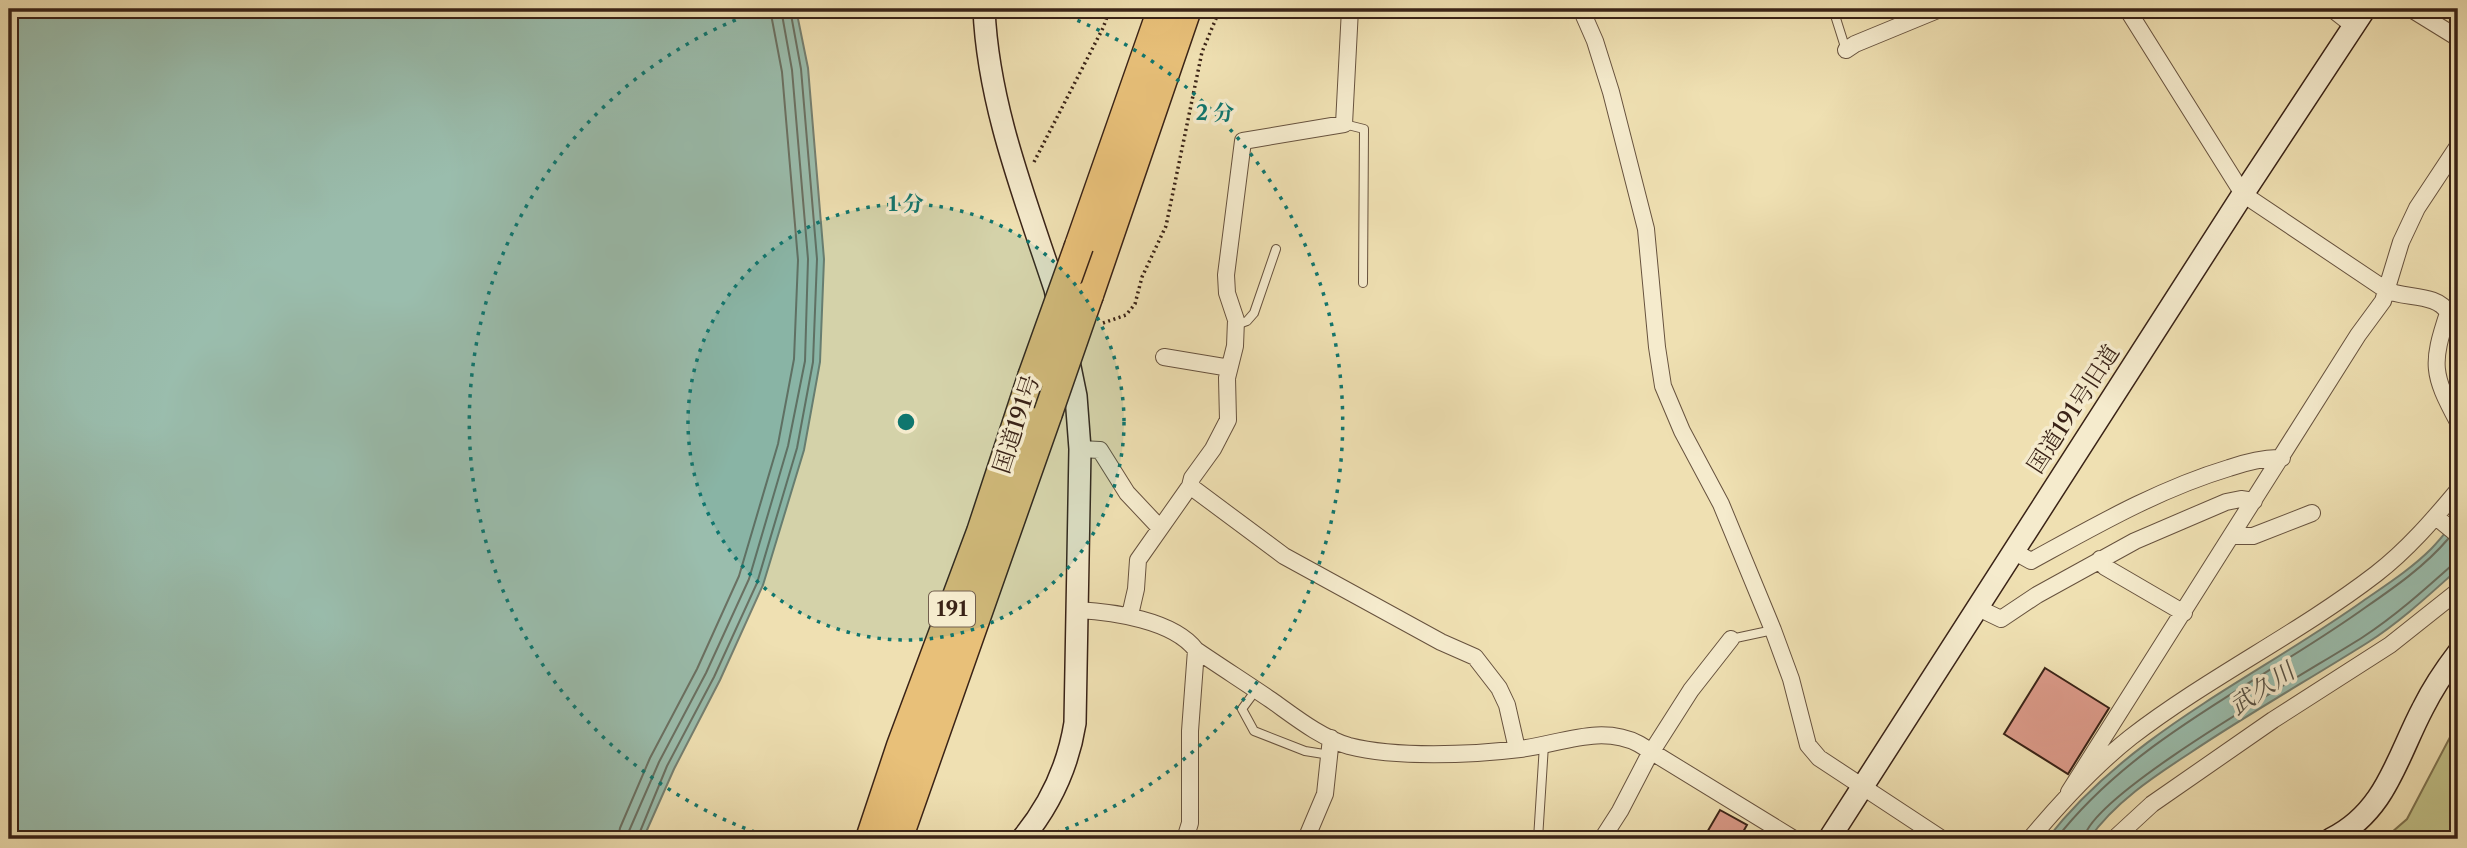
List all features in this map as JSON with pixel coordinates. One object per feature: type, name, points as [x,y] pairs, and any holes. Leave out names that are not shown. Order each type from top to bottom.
[{"type":"highway","name":"国道191号","points":[[870,839],[901,746],[981,532],[1032,377],[1162,9]]},
{"type":"highway","name":"国道191号","points":[[898,839],[1187,9]]},
{"type":"street","points":[[984,9],[985,41],[995,92],[1012,157],[1055,289],[1076,396],[1080,449],[1076,708],[1072,742],[1058,782],[1034,824],[1021,839]]},
{"type":"street","points":[[1130,615],[1136,589],[1138,560],[1190,486],[1195,473],[1225,428],[1229,411],[1229,369],[1235,346],[1236,325],[1227,293],[1226,275],[1243,141],[1344,124],[1350,9]]},
{"type":"street","points":[[1581,9],[1595,41],[1611,92],[1646,229],[1663,386],[1682,431],[1721,504],[1773,629],[1791,679],[1808,745],[1819,758],[1942,839]]},
{"type":"street","points":[[1846,50],[1940,9]]},
{"type":"street","points":[[2127,9],[2243,194],[2393,294],[2431,300],[2445,307],[2448,313],[2437,345],[2435,368],[2458,422]]},
{"type":"street","points":[[2332,9],[2360,18]]},
{"type":"street","points":[[2411,9],[2458,38]]},
{"type":"street","name":"国道191号旧道","points":[[1829,839],[1861,785],[2243,194],[2360,18]]},
{"type":"street","points":[[2030,839],[2070,792],[2358,335],[2383,301],[2407,227],[2458,146]]},
{"type":"street","points":[[1164,357],[1229,369]]},
{"type":"street","points":[[1080,449],[1100,450],[1127,493],[1159,527]]},
{"type":"street","points":[[2013,551],[2031,561],[2127,510],[2189,482],[2246,462],[2269,457],[2282,458]]},
{"type":"street","points":[[1190,486],[1284,556],[1441,642],[1475,657],[1499,688],[1507,705],[1517,749]]},
{"type":"street","points":[[2070,792],[2132,737],[2231,670],[2304,625],[2376,574],[2436,517],[2458,490]]},
{"type":"street","points":[[1976,607],[2001,619],[2026,601],[2099,559],[2186,517],[2226,502],[2241,499],[2254,501]]},
{"type":"street","points":[[2232,536],[2253,536],[2312,513]]},
{"type":"street","points":[[2436,517],[2458,535]]},
{"type":"street","points":[[2099,559],[2105,567],[2184,613]]},
{"type":"street","points":[[2114,839],[2152,804],[2390,645],[2458,591]]},
{"type":"street","points":[[1078,610],[1130,615],[1168,631],[1331,738],[1349,746],[1406,753],[1517,749],[1598,734],[1631,740],[1794,839]]},
{"type":"street","points":[[1602,839],[1691,690],[1731,639]]},
{"type":"street","points":[[1185,839],[1190,823],[1189,731],[1196,650]]},
{"type":"street","points":[[2331,839],[2343,834],[2366,813],[2382,793],[2398,766],[2422,709],[2458,653]]},
{"type":"street","points":[[1306,839],[1325,794],[1331,738]]},
{"type":"lane","points":[[1832,9],[1846,50]]},
{"type":"lane","points":[[1344,124],[1364,130],[1363,283]]},
{"type":"lane","points":[[1236,325],[1247,321],[1254,313],[1276,249]]},
{"type":"lane","points":[[1731,639],[1773,629]]},
{"type":"lane","points":[[1256,690],[1242,709],[1254,731],[1305,751],[1330,755]]},
{"type":"lane","points":[[1538,839],[1544,745]]},
{"type":"path","points":[[1032,163],[1103,28],[1110,9]]},
{"type":"path","points":[[1097,324],[1126,315],[1135,304],[1142,277],[1166,226],[1202,52],[1220,9]]},
{"type":"green space","points":[[2458,722],[2458,839],[2384,839],[2407,819]]},
{"type":"water","points":[[9,9],[796,9],[808,68],[824,259],[820,362],[804,450],[763,585],[643,839],[9,839]]},
{"type":"water","name":"武久川","points":[[2458,517],[2458,569],[2403,617],[2367,643],[2162,772],[2122,802],[2089,839],[2047,839],[2080,801],[2155,737],[2322,629],[2398,576],[2431,549]]},
{"type":"building","points":[[2045,668],[2109,708],[2068,774],[2004,734]]},
{"type":"building","points":[[1720,810],[1747,825],[1739,839],[1717,839],[1706,834]]}]
